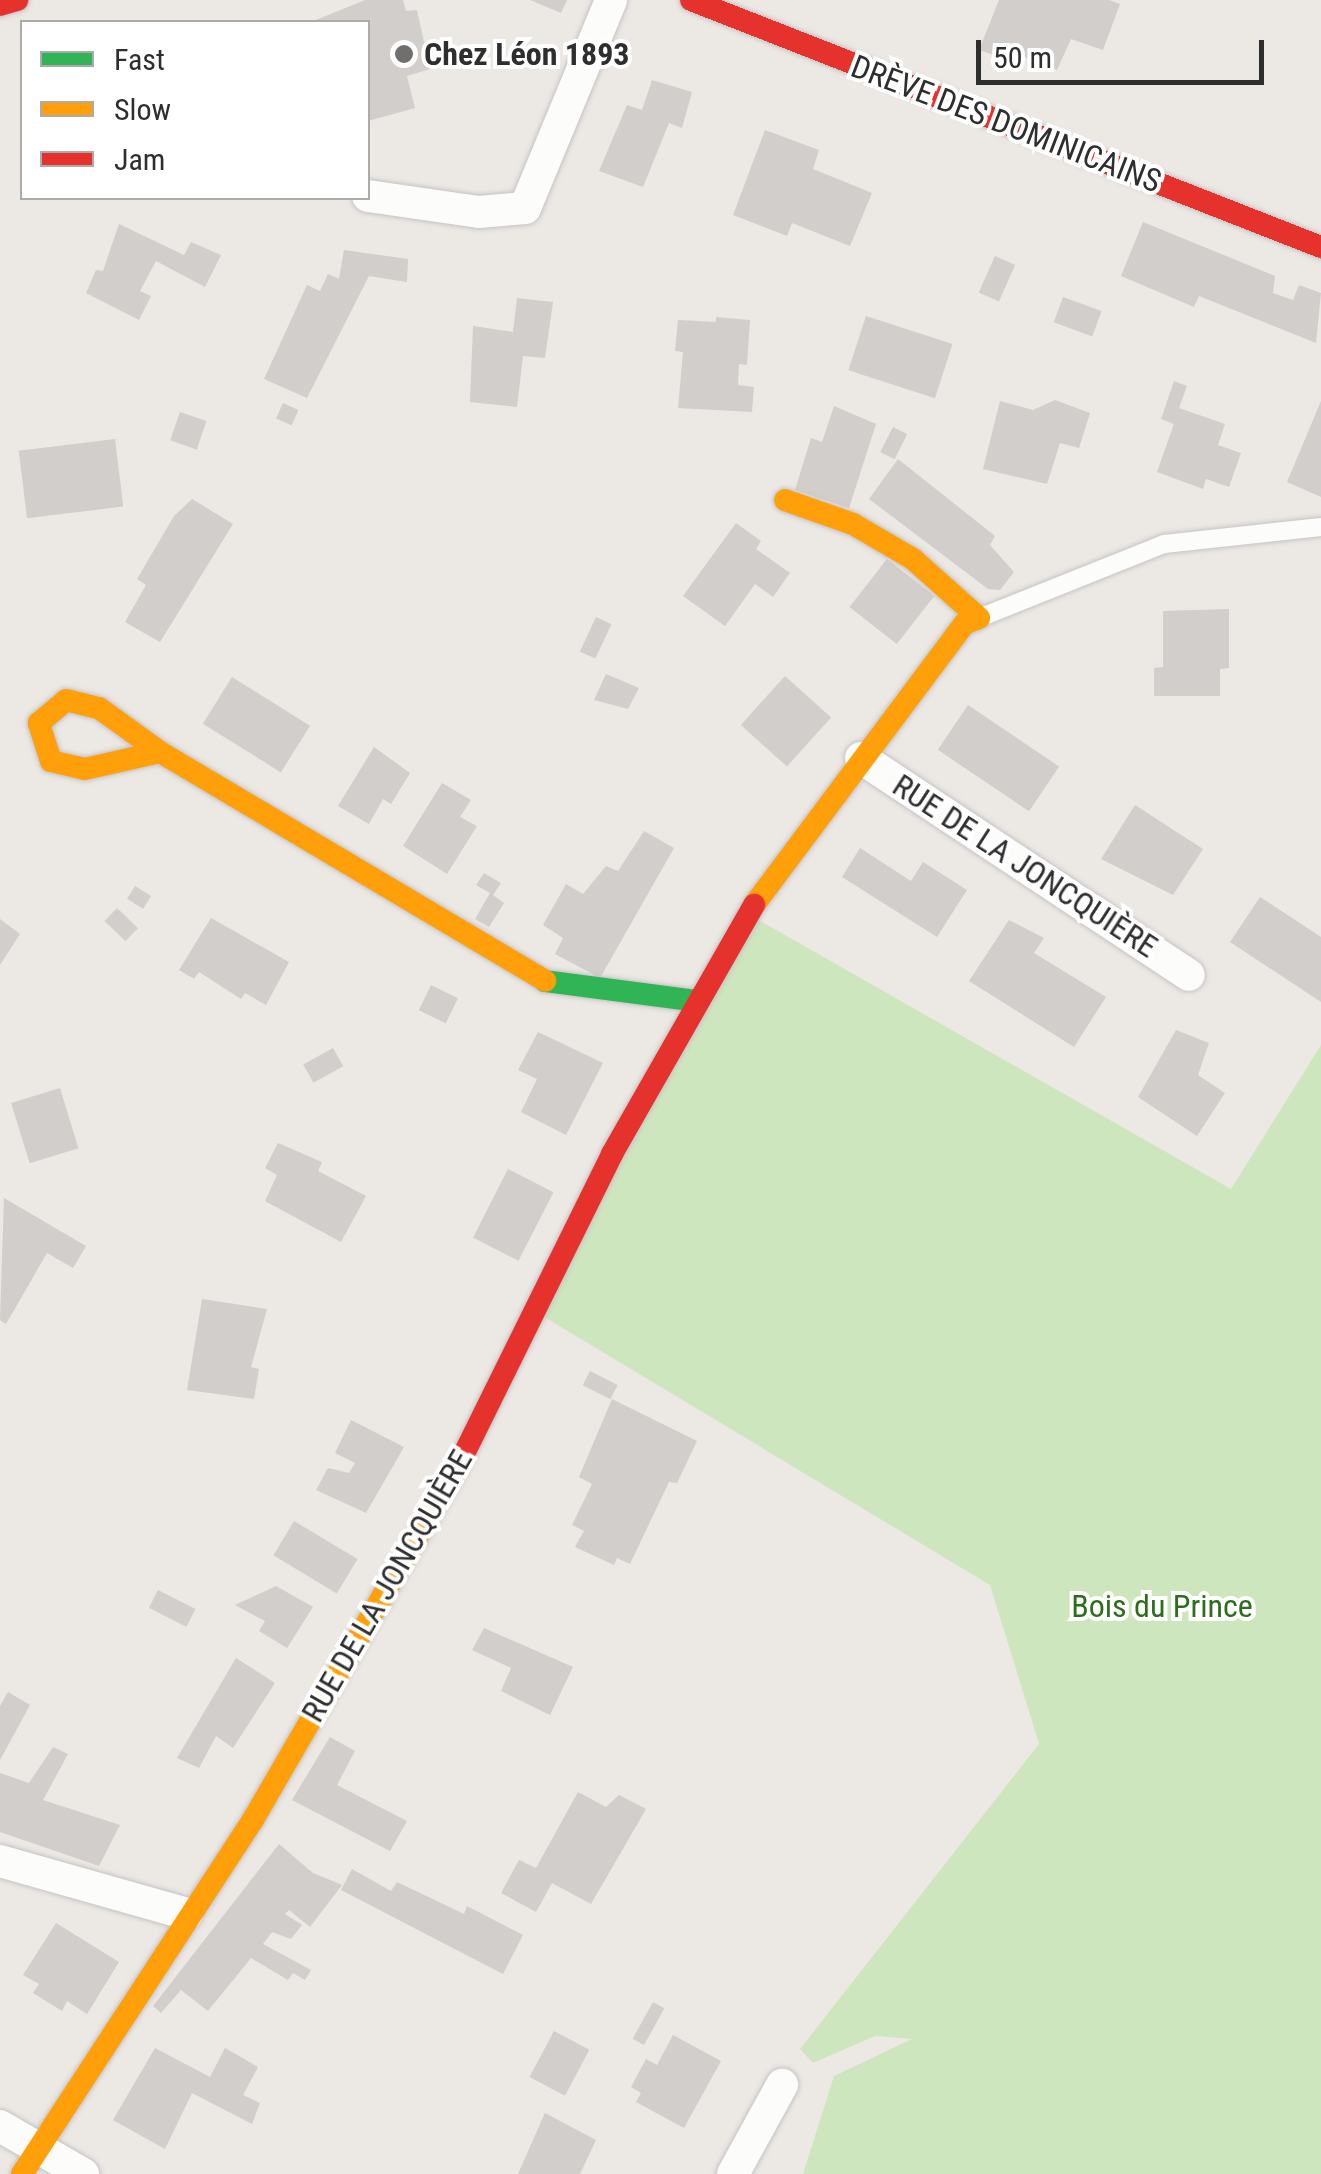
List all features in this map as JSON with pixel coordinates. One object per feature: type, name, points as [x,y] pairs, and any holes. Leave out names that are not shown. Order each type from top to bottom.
[{"type":"street","points":[[0,5],[16,0]]},
{"type":"street","points":[[370,196],[479,212],[525,208],[611,0]]},
{"type":"street","name":"DRÈVE DES DOMINICAINS","points":[[692,0],[1321,247]]},
{"type":"street","points":[[785,500],[854,524],[913,558],[979,618]]},
{"type":"street","name":"RUE DE LA JONCQUIÈRE","points":[[28,2160],[254,1818],[426,1530],[612,1154],[748,914],[860,758],[964,624],[979,618]]},
{"type":"street","points":[[160,752],[85,770],[51,761],[40,723],[66,700],[100,708],[160,752],[551,984],[697,1002]]},
{"type":"street","name":"RUE DE LA JONCQUIÈRE","points":[[860,758],[1189,974]]},
{"type":"street","points":[[0,1862],[187,1914]]},
{"type":"street","points":[[733,2174],[782,2085]]},
{"type":"street","points":[[0,2126],[28,2160],[83,2174]]},
{"type":"lane","name":"RUE DE LA JONCQUIÈRE","points":[[979,618],[1164,544],[1321,527]]},
{"type":"green space","name":"Bois du Prince","points":[[748,914],[1231,1189],[1321,1045],[1321,2174],[803,2174],[834,2076],[912,2039],[875,2036],[813,2063],[800,2049],[1039,1744],[990,1585],[536,1312]]},
{"type":"building","name":"Chez Léon 1893","points":[[365,0],[403,0],[406,11],[417,10],[424,42],[438,39],[443,65],[407,76],[415,108],[370,120],[370,20],[316,20]]},
{"type":"building","points":[[530,0],[567,0],[561,13]]},
{"type":"building","points":[[999,0],[1109,0],[1120,4],[1103,50],[1071,39],[1057,70],[1002,48],[1000,57],[979,50]]},
{"type":"building","points":[[652,80],[692,92],[682,128],[669,123],[643,187],[599,171],[627,105],[642,110]]},
{"type":"building","points":[[765,130],[819,150],[813,169],[872,193],[850,246],[792,223],[787,236],[733,215]]},
{"type":"building","points":[[1143,222],[1275,276],[1273,293],[1293,300],[1299,285],[1321,293],[1316,343],[1199,296],[1194,307],[1121,276]]},
{"type":"building","points":[[119,224],[184,255],[191,242],[221,255],[205,287],[156,261],[140,291],[151,296],[139,320],[86,293],[96,270],[103,271]]},
{"type":"building","points":[[344,250],[408,259],[407,282],[369,276],[307,398],[264,379],[307,285],[320,291],[328,274],[339,279]]},
{"type":"building","points":[[995,256],[1015,265],[999,301],[979,293]]},
{"type":"building","points":[[1063,297],[1102,311],[1092,336],[1054,322]]},
{"type":"building","points":[[517,298],[553,302],[545,358],[523,356],[517,407],[470,402],[473,326],[513,332]]},
{"type":"building","points":[[866,316],[953,344],[935,398],[848,370]]},
{"type":"building","points":[[716,317],[750,320],[747,365],[739,364],[738,385],[754,387],[752,412],[678,408],[683,352],[675,351],[678,320],[716,322]]},
{"type":"building","points":[[1174,381],[1187,386],[1179,408],[1225,424],[1218,445],[1241,453],[1229,487],[1206,479],[1203,489],[1157,472],[1174,424],[1161,419]]},
{"type":"building","points":[[1055,400],[1090,413],[1079,448],[1060,443],[1047,484],[983,469],[1000,401],[1033,410]]},
{"type":"building","points":[[1321,401],[1321,497],[1287,482]]},
{"type":"building","points":[[283,403],[299,410],[292,425],[276,419]]},
{"type":"building","points":[[834,406],[876,424],[849,508],[795,490],[811,438],[822,442]]},
{"type":"building","points":[[180,412],[206,421],[197,449],[170,440]]},
{"type":"building","points":[[893,427],[907,434],[895,459],[880,452]]},
{"type":"building","points":[[115,439],[123,506],[27,518],[19,451]]},
{"type":"building","points":[[898,459],[995,536],[990,545],[1014,572],[1000,590],[988,589],[869,499]]},
{"type":"building","points":[[192,499],[233,524],[160,642],[125,622],[146,585],[137,579],[174,516]]},
{"type":"building","points":[[736,523],[761,541],[756,549],[790,573],[773,597],[755,584],[725,626],[683,596]]},
{"type":"building","points":[[887,559],[934,596],[897,644],[849,607]]},
{"type":"building","points":[[1229,609],[1229,668],[1220,669],[1220,696],[1154,696],[1154,668],[1163,667],[1163,611]]},
{"type":"building","points":[[596,617],[611,624],[595,659],[580,651]]},
{"type":"building","points":[[606,674],[639,688],[628,709],[594,700]]},
{"type":"building","points":[[785,676],[831,717],[787,767],[741,725]]},
{"type":"building","points":[[232,677],[310,726],[281,772],[203,724]]},
{"type":"building","points":[[968,705],[1059,767],[1029,811],[938,750]]},
{"type":"building","points":[[374,747],[410,773],[391,804],[383,799],[369,824],[338,806]]},
{"type":"building","points":[[442,783],[471,800],[460,817],[477,826],[447,874],[403,846]]},
{"type":"building","points":[[1135,805],[1203,849],[1173,895],[1101,859]]},
{"type":"building","points":[[644,831],[674,848],[600,978],[555,954],[563,938],[543,925],[566,884],[583,894],[606,866],[618,871]]},
{"type":"building","points":[[860,848],[911,881],[923,862],[967,890],[937,937],[842,877]]},
{"type":"building","points":[[484,873],[501,883],[493,895],[504,903],[489,927],[475,919],[490,893],[476,885]]},
{"type":"building","points":[[135,886],[151,896],[143,909],[127,899]]},
{"type":"building","points":[[1260,897],[1321,937],[1321,1002],[1230,942]]},
{"type":"building","points":[[117,908],[138,928],[125,941],[104,921]]},
{"type":"building","points":[[211,918],[289,962],[266,1005],[245,993],[241,999],[199,972],[194,979],[179,970]]},
{"type":"building","points":[[0,919],[20,934],[0,965]]},
{"type":"building","points":[[1009,920],[1044,938],[1034,953],[1106,997],[1074,1047],[969,981]]},
{"type":"building","points":[[431,985],[458,998],[446,1023],[419,1010]]},
{"type":"building","points":[[1176,1030],[1209,1043],[1198,1075],[1225,1093],[1197,1136],[1138,1097]]},
{"type":"building","points":[[538,1032],[603,1063],[566,1135],[521,1112],[537,1079],[518,1070]]},
{"type":"building","points":[[333,1048],[343,1066],[313,1083],[303,1064]]},
{"type":"building","points":[[60,1088],[78,1148],[30,1163],[11,1103]]},
{"type":"building","points":[[278,1143],[322,1162],[318,1171],[366,1196],[341,1242],[265,1201],[277,1175],[265,1168]]},
{"type":"building","points":[[508,1169],[553,1192],[518,1261],[473,1238]]},
{"type":"building","points":[[4,1198],[86,1246],[73,1268],[47,1253],[6,1324],[0,1320]]},
{"type":"building","points":[[202,1299],[267,1309],[251,1367],[259,1369],[254,1399],[187,1390]]},
{"type":"building","points":[[590,1371],[618,1385],[610,1399],[583,1385]]},
{"type":"building","points":[[612,1399],[697,1441],[677,1483],[669,1482],[630,1564],[617,1558],[614,1565],[575,1547],[584,1531],[572,1525],[592,1484],[579,1477]]},
{"type":"building","points":[[351,1420],[404,1447],[366,1513],[316,1490],[328,1468],[349,1473],[355,1463],[335,1453]]},
{"type":"building","points":[[294,1521],[357,1559],[337,1593],[273,1555]]},
{"type":"building","points":[[276,1586],[313,1607],[287,1648],[259,1631],[265,1621],[235,1605]]},
{"type":"building","points":[[158,1590],[195,1609],[186,1627],[149,1608]]},
{"type":"building","points":[[484,1628],[573,1667],[550,1715],[501,1691],[511,1668],[472,1650]]},
{"type":"building","points":[[236,1658],[275,1683],[233,1748],[216,1736],[199,1768],[177,1758]]},
{"type":"building","points":[[8,1692],[30,1705],[0,1760],[0,1706]]},
{"type":"building","points":[[330,1737],[355,1751],[337,1785],[407,1821],[390,1851],[292,1800]]},
{"type":"building","points":[[53,1747],[68,1754],[43,1800],[120,1825],[99,1866],[0,1832],[0,1773],[29,1783]]},
{"type":"building","points":[[578,1792],[606,1807],[619,1795],[646,1809],[591,1904],[552,1883],[536,1912],[501,1893],[519,1860],[536,1868]]},
{"type":"building","points":[[279,1844],[313,1873],[342,1885],[310,1927],[289,1910],[285,1914],[302,1925],[291,1939],[272,1932],[263,1944],[311,1970],[305,1980],[293,1973],[288,1980],[251,1958],[208,2011],[181,1990],[161,2013],[153,2006]]},
{"type":"building","points":[[352,1869],[391,1891],[397,1882],[464,1914],[467,1906],[523,1935],[503,1974],[341,1890]]},
{"type":"building","points":[[56,1923],[119,1962],[87,2014],[67,2001],[62,2011],[33,1993],[39,1984],[23,1975]]},
{"type":"building","points":[[653,2002],[664,2008],[644,2045],[633,2039]]},
{"type":"building","points":[[554,2031],[589,2050],[565,2096],[530,2077]]},
{"type":"building","points":[[673,2035],[721,2061],[684,2128],[636,2102],[641,2093],[631,2087],[646,2059],[657,2065]]},
{"type":"building","points":[[155,2048],[210,2077],[225,2048],[258,2067],[243,2095],[260,2103],[252,2124],[192,2093],[165,2149],[113,2120]]},
{"type":"building","points":[[545,2113],[596,2140],[580,2174],[518,2174]]},
{"type":"traffic: fast","points":[[545,981],[697,1001]]},
{"type":"traffic: slow","points":[[754,905],[964,624],[979,618],[913,559],[853,524],[785,500]]},
{"type":"traffic: slow","points":[[160,752],[85,769],[51,761],[39,723],[66,700],[99,708],[160,752],[545,981]]},
{"type":"traffic: slow","points":[[22,2174],[254,1818],[457,1468]]},
{"type":"traffic: jam","points":[[0,5],[17,0]]},
{"type":"traffic: jam","points":[[691,0],[1321,247]]},
{"type":"traffic: jam","points":[[457,1468],[612,1154],[754,905]]},
{"type":"place","name":"Chez Léon 1893","points":[[404,54]]}]
